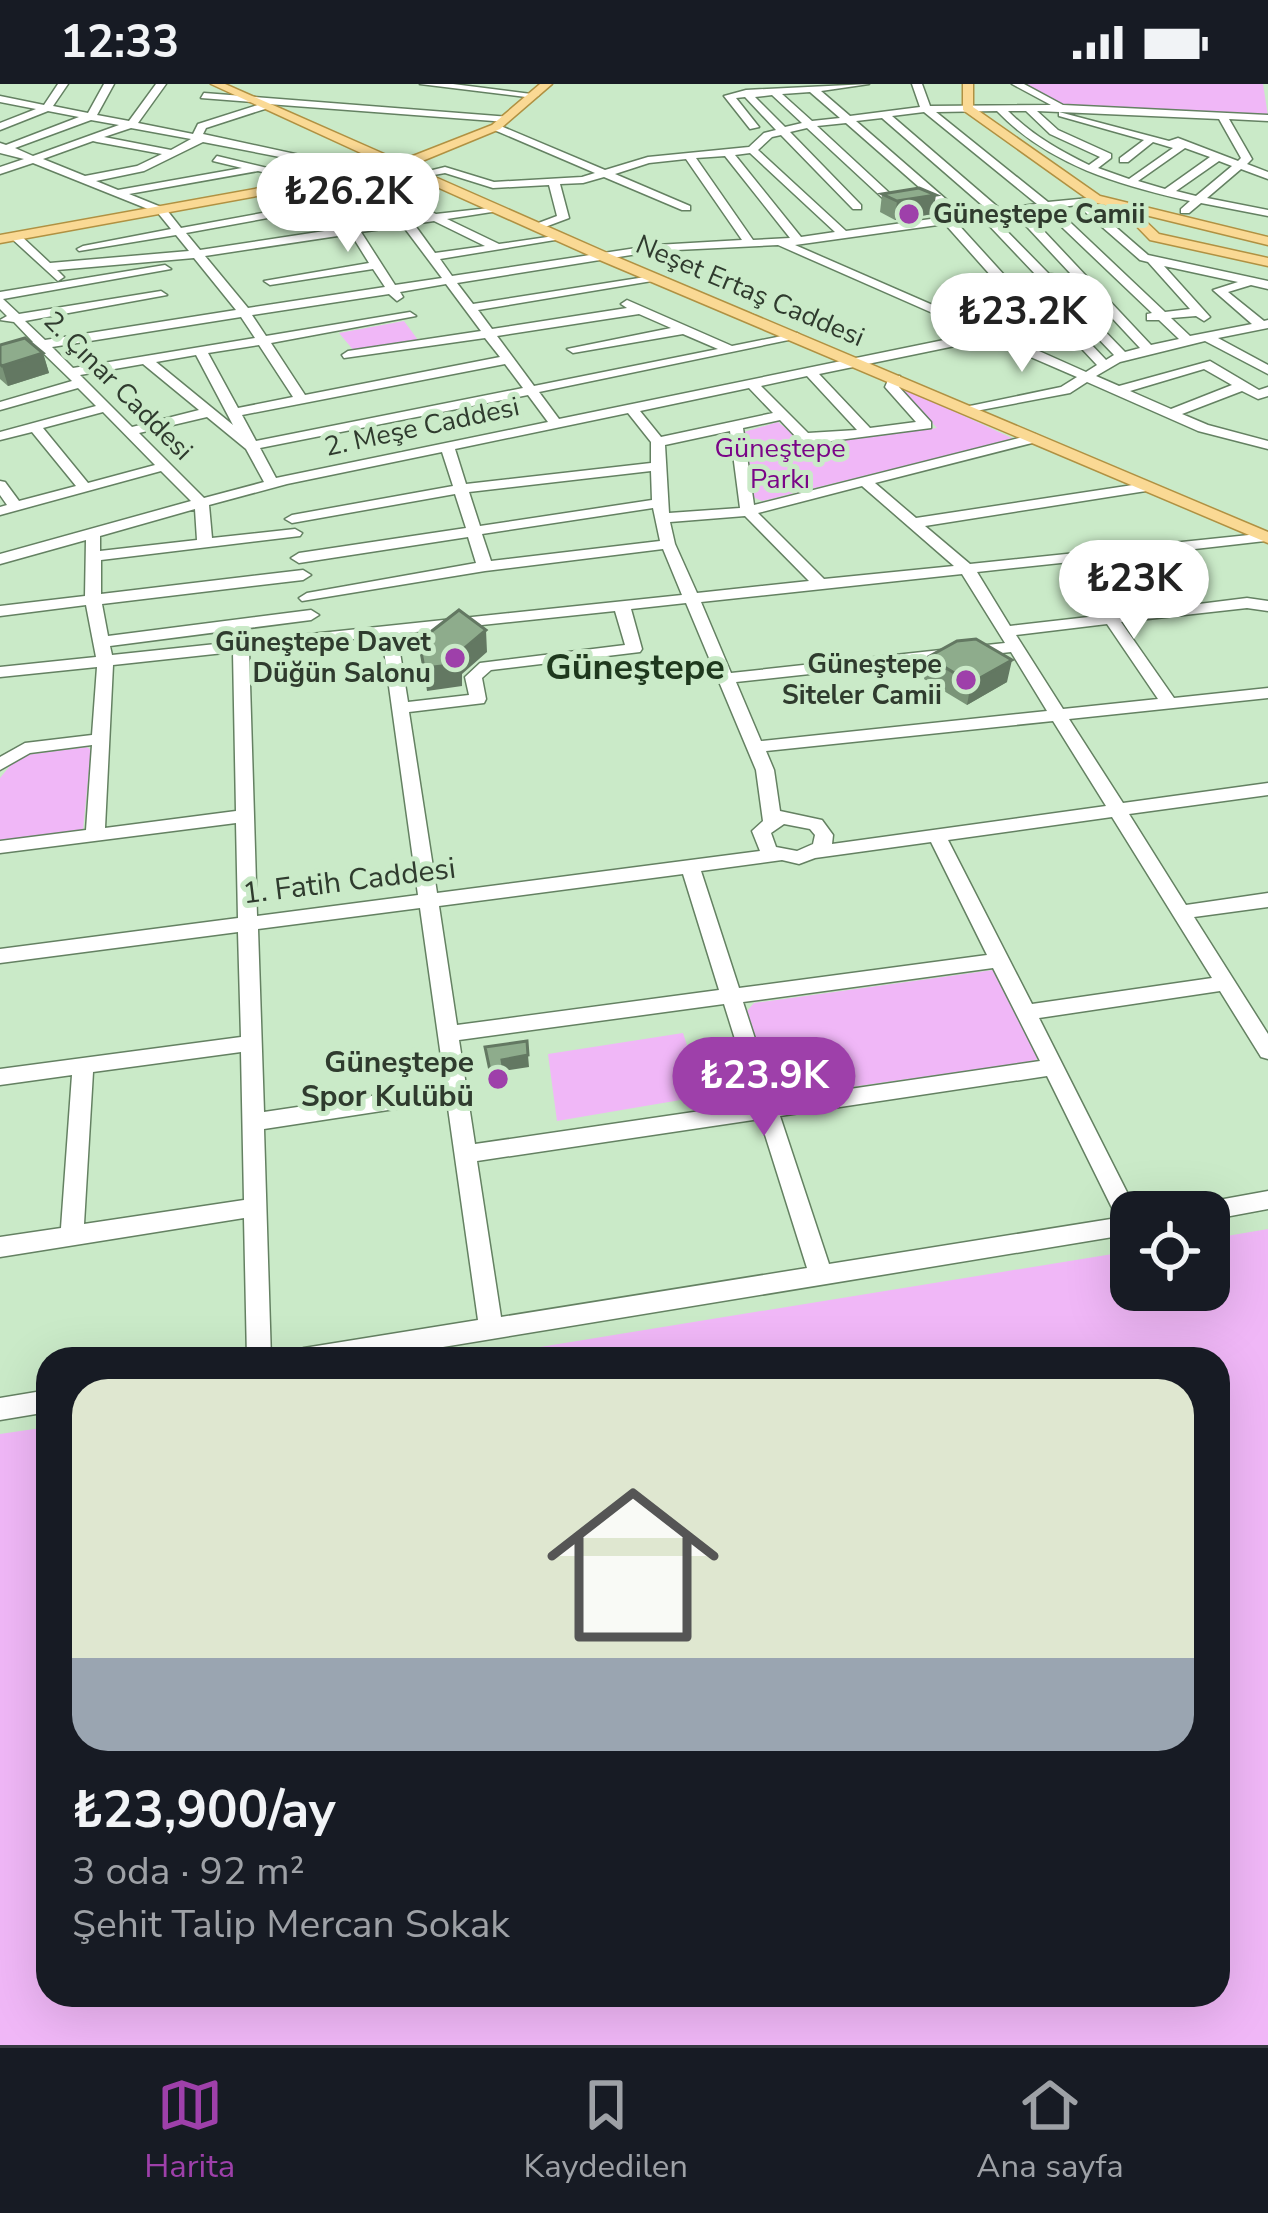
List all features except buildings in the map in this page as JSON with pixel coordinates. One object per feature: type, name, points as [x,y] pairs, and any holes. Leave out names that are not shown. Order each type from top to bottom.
[{"type":"main road","points":[[7,237],[399,166],[502,123],[547,84]]},
{"type":"main road","points":[[968,84],[967,108],[1096,200],[1157,210],[1268,241]]},
{"type":"main road","name":"Neşet Ertaş Caddesi","points":[[207,93],[250,93],[265,106],[436,184],[1266,537]]},
{"type":"main road","points":[[1124,207],[1155,237],[1268,262]]},
{"type":"street","points":[[0,127],[47,108],[63,84]]},
{"type":"street","points":[[2,148],[92,116],[110,84]]},
{"type":"street","points":[[0,171],[132,124],[161,84]]},
{"type":"street","points":[[425,84],[535,95]]},
{"type":"street","points":[[728,84],[744,93],[825,176],[868,233]]},
{"type":"street","points":[[754,127],[728,96],[864,84]]},
{"type":"street","points":[[916,84],[926,110],[1047,207],[1183,340],[1205,358],[1232,351]]},
{"type":"street","points":[[846,86],[992,215],[1123,357]]},
{"type":"street","points":[[1,100],[12,87]]},
{"type":"street","points":[[812,88],[935,197],[998,275]]},
{"type":"street","points":[[456,114],[492,91]]},
{"type":"street","points":[[773,91],[893,202]]},
{"type":"street","points":[[202,133],[195,123],[207,93],[276,93]]},
{"type":"street","points":[[250,93],[502,123],[603,174],[686,208]]},
{"type":"street","points":[[1006,94],[1054,132],[1107,156],[1090,169]]},
{"type":"street","points":[[1006,94],[1032,136],[1090,169],[1268,213]]},
{"type":"street","points":[[417,175],[445,170],[493,185],[554,182],[648,160],[752,150],[778,131],[806,125],[902,111],[967,108],[1006,94],[1158,122],[1266,118],[1268,133]]},
{"type":"street","points":[[889,98],[902,111]]},
{"type":"street","points":[[1,100],[202,133],[373,172]]},
{"type":"street","points":[[86,179],[140,169],[173,153],[216,121],[265,106]]},
{"type":"street","points":[[1027,107],[1224,119]]},
{"type":"street","points":[[1064,108],[1061,116],[1073,121],[1180,146],[1268,176]]},
{"type":"street","points":[[1185,211],[1247,159],[1224,119]]},
{"type":"street","points":[[216,121],[285,151]]},
{"type":"street","points":[[1158,122],[1180,146]]},
{"type":"street","points":[[1008,140],[1054,132]]},
{"type":"street","points":[[96,138],[173,153]]},
{"type":"street","points":[[1203,139],[1213,157]]},
{"type":"street","points":[[1124,160],[1151,140]]},
{"type":"street","points":[[170,183],[246,144]]},
{"type":"street","points":[[77,145],[98,153]]},
{"type":"street","points":[[1132,181],[1180,146]]},
{"type":"street","points":[[2,148],[162,211],[244,312],[301,399]]},
{"type":"street","points":[[752,150],[845,236]]},
{"type":"street","points":[[728,152],[798,241]]},
{"type":"street","points":[[689,156],[749,244]]},
{"type":"street","points":[[1168,190],[1213,157]]},
{"type":"street","points":[[217,159],[317,181]]},
{"type":"street","points":[[648,160],[671,193]]},
{"type":"street","points":[[119,161],[140,169]]},
{"type":"street","points":[[120,192],[258,168]]},
{"type":"street","points":[[1108,174],[1114,182],[1172,201],[1157,210]]},
{"type":"street","points":[[754,184],[825,176]]},
{"type":"street","points":[[537,227],[563,218],[554,182]]},
{"type":"street","points":[[43,262],[436,184]]},
{"type":"street","points":[[276,188],[305,238]]},
{"type":"street","points":[[653,195],[711,189]]},
{"type":"street","points":[[385,194],[497,248]]},
{"type":"street","points":[[819,212],[935,197]]},
{"type":"street","points":[[1238,207],[1253,197]]},
{"type":"street","points":[[0,351],[656,248],[845,236],[1096,200]]},
{"type":"street","points":[[1080,202],[1128,250],[1263,284]]},
{"type":"street","points":[[0,299],[305,238],[494,209]]},
{"type":"street","points":[[1157,210],[1268,223]]},
{"type":"street","points":[[1019,211],[1148,349]]},
{"type":"street","points":[[406,223],[556,424]]},
{"type":"street","points":[[354,230],[427,343]]},
{"type":"street","points":[[7,237],[66,285]]},
{"type":"street","points":[[1155,237],[1153,260],[1220,332]]},
{"type":"street","points":[[433,257],[561,238]]},
{"type":"street","points":[[778,242],[1089,374],[1203,428],[1268,445]]},
{"type":"street","points":[[367,252],[267,274],[376,265]]},
{"type":"street","points":[[144,272],[154,259]]},
{"type":"street","points":[[43,262],[200,259]]},
{"type":"street","points":[[995,334],[999,327],[964,283],[998,275],[1023,279],[1083,275],[1153,260]]},
{"type":"street","points":[[144,272],[183,322]]},
{"type":"street","points":[[470,308],[658,279]]},
{"type":"street","points":[[1023,279],[1104,365]]},
{"type":"street","points":[[1263,284],[1219,290],[1264,325]]},
{"type":"street","points":[[594,289],[730,350]]},
{"type":"street","points":[[0,322],[161,295]]},
{"type":"street","name":"2. Çınar Caddesi","points":[[0,299],[202,504]]},
{"type":"street","points":[[347,356],[640,310]]},
{"type":"street","points":[[1052,310],[1121,319],[1198,313]]},
{"type":"street","points":[[107,406],[7,434],[1,416],[78,377],[146,360],[410,316]]},
{"type":"street","points":[[556,323],[592,378]]},
{"type":"street","points":[[970,410],[1065,390],[1104,365],[1148,349],[1264,325]]},
{"type":"street","points":[[329,329],[368,386]]},
{"type":"street","points":[[573,349],[685,330]]},
{"type":"street","name":"2. Meşe Caddesi","points":[[0,559],[278,482],[995,334]]},
{"type":"street","points":[[1203,335],[1268,370]]},
{"type":"street","points":[[251,446],[797,337]]},
{"type":"street","points":[[200,351],[251,446],[278,482],[293,526],[315,639]]},
{"type":"street","points":[[233,413],[508,359]]},
{"type":"street","points":[[146,360],[251,446]]},
{"type":"street","points":[[667,363],[698,394]]},
{"type":"street","points":[[1123,389],[1204,364],[1263,393]]},
{"type":"street","points":[[809,372],[867,433]]},
{"type":"street","points":[[752,384],[808,439],[927,423],[892,387],[895,379]]},
{"type":"street","points":[[1157,379],[1203,401]]},
{"type":"street","points":[[391,381],[416,413]]},
{"type":"street","points":[[1172,413],[1243,386]]},
{"type":"street","points":[[631,409],[658,442],[660,510],[668,544],[782,801],[821,829],[886,841]]},
{"type":"street","points":[[131,431],[209,412]]},
{"type":"street","points":[[658,442],[783,415]]},
{"type":"street","points":[[385,419],[410,453]]},
{"type":"street","points":[[736,425],[748,512],[821,585]]},
{"type":"street","points":[[35,427],[85,488]]},
{"type":"street","points":[[0,610],[301,567],[472,529],[660,510],[748,512],[1035,438]]},
{"type":"street","points":[[447,446],[485,566]]},
{"type":"street","points":[[0,485],[8,508],[165,466]]},
{"type":"street","points":[[93,556],[205,543],[460,489],[658,466]]},
{"type":"street","points":[[865,482],[968,569],[1268,1051]]},
{"type":"street","points":[[913,523],[1146,487]]},
{"type":"street","points":[[202,504],[205,543]]},
{"type":"street","points":[[93,533],[93,599],[105,661],[95,835]]},
{"type":"street","points":[[0,672],[1266,537]]},
{"type":"street","points":[[101,642],[309,606],[485,566],[668,544]]},
{"type":"street","points":[[1140,550],[1187,610]]},
{"type":"street","points":[[728,678],[1011,639],[1111,619],[1268,606]]},
{"type":"street","points":[[400,708],[478,699],[473,676],[486,666],[634,649],[622,607]]},
{"type":"street","points":[[1111,619],[1170,704]]},
{"type":"street","points":[[389,631],[491,1330]]},
{"type":"street","points":[[241,647],[260,1347]]},
{"type":"street","points":[[756,747],[1261,694],[1268,715]]},
{"type":"street","points":[[0,765],[26,748],[100,739]]},
{"type":"street","points":[[765,770],[772,820],[760,838],[698,866],[730,997],[820,1276]]},
{"type":"street","points":[[760,838],[778,855],[799,858],[886,841],[1268,789]]},
{"type":"street","points":[[0,847],[245,816]]},
{"type":"street","points":[[772,820],[802,818]]},
{"type":"street","points":[[817,852],[824,841],[821,829]]},
{"type":"street","points":[[938,836],[1115,1191]]},
{"type":"street","name":"1. Fatih Caddesi","points":[[0,956],[778,855]]},
{"type":"street","points":[[1181,912],[1268,899]]},
{"type":"street","points":[[448,1034],[1002,960]]},
{"type":"street","points":[[1028,1012],[1226,983]]},
{"type":"street","points":[[0,1076],[251,1042]]},
{"type":"street","points":[[72,1236],[83,1065]]},
{"type":"street","points":[[466,1154],[1054,1066]]},
{"type":"street","points":[[253,1122],[457,1091]]},
{"type":"street","points":[[1230,1207],[1268,1200]]},
{"type":"street","points":[[0,1247],[256,1207]]},
{"type":"street","points":[[381,1347],[1110,1227]]},
{"type":"street","points":[[0,1408],[36,1403]]},
{"type":"green space","points":[[1021,84],[1263,84],[1268,116],[1066,106]]},
{"type":"green space","points":[[404,321],[418,340],[355,352],[339,333]]},
{"type":"green space","name":"Güneştepe Parkı","points":[[906,389],[1014,439],[762,501],[751,496],[744,432],[778,422],[804,443],[813,444],[937,428],[902,392]]},
{"type":"green space","points":[[91,750],[83,830],[0,841],[0,778],[18,756]]},
{"type":"green space","points":[[993,970],[1039,1056],[1035,1061],[780,1097],[772,1093],[745,1013],[754,1003]]},
{"type":"green space","points":[[683,1033],[704,1096],[557,1121],[548,1054]]},
{"type":"green space","points":[[1268,1229],[1268,2045],[0,2045],[0,1434],[36,1429],[36,2007],[1230,2007],[1230,1347],[540,1347],[1110,1254],[1110,1311],[1230,1311],[1230,1235]]},
{"type":"place","name":"Güneştepe Camii","points":[[909,214]]},
{"type":"place","name":"Güneştepe Davet Düğün Salonu","points":[[455,658]]},
{"type":"place","name":"Güneştepe Siteler Camii","points":[[966,680]]},
{"type":"place","name":"Güneştepe Spor Kulübü","points":[[498,1079]]},
{"type":"district","name":"Güneştepe","points":[[635,667]]}]
